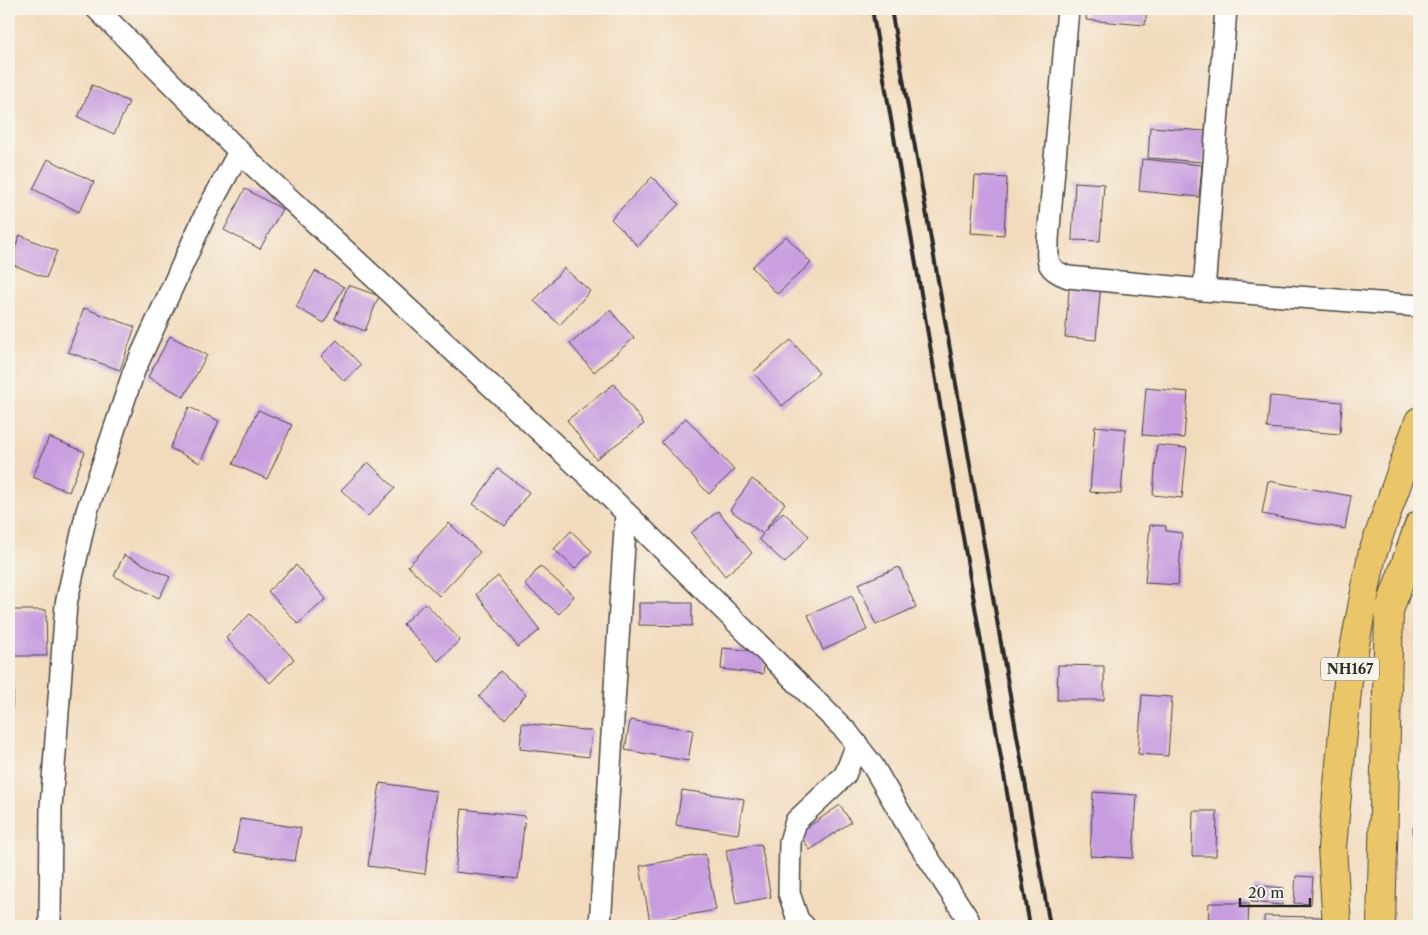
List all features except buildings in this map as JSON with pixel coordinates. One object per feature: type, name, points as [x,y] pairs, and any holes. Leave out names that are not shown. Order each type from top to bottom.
[{"type":"highway","name":"NH167","points":[[1337,926],[1332,847],[1348,681],[1372,555],[1419,421]]},
{"type":"highway","name":"NH167","points":[[1381,926],[1389,611],[1419,525]]},
{"type":"street","points":[[97,9],[239,152],[626,513],[857,744],[873,766],[970,926]]},
{"type":"street","points":[[1068,9],[1048,239],[1048,262],[1055,272],[1068,277],[1204,290],[1419,306]]},
{"type":"street","points":[[1204,290],[1226,9]]},
{"type":"street","points":[[50,926],[51,807],[66,604],[87,511],[134,371],[206,213],[239,152]]},
{"type":"street","points":[[600,926],[626,513]]},
{"type":"street","points":[[804,926],[798,920],[789,893],[790,842],[796,821],[844,775],[857,744]]},
{"type":"railway","points":[[872,9],[1030,926]]},
{"type":"railway","points":[[891,9],[1050,926]]}]
